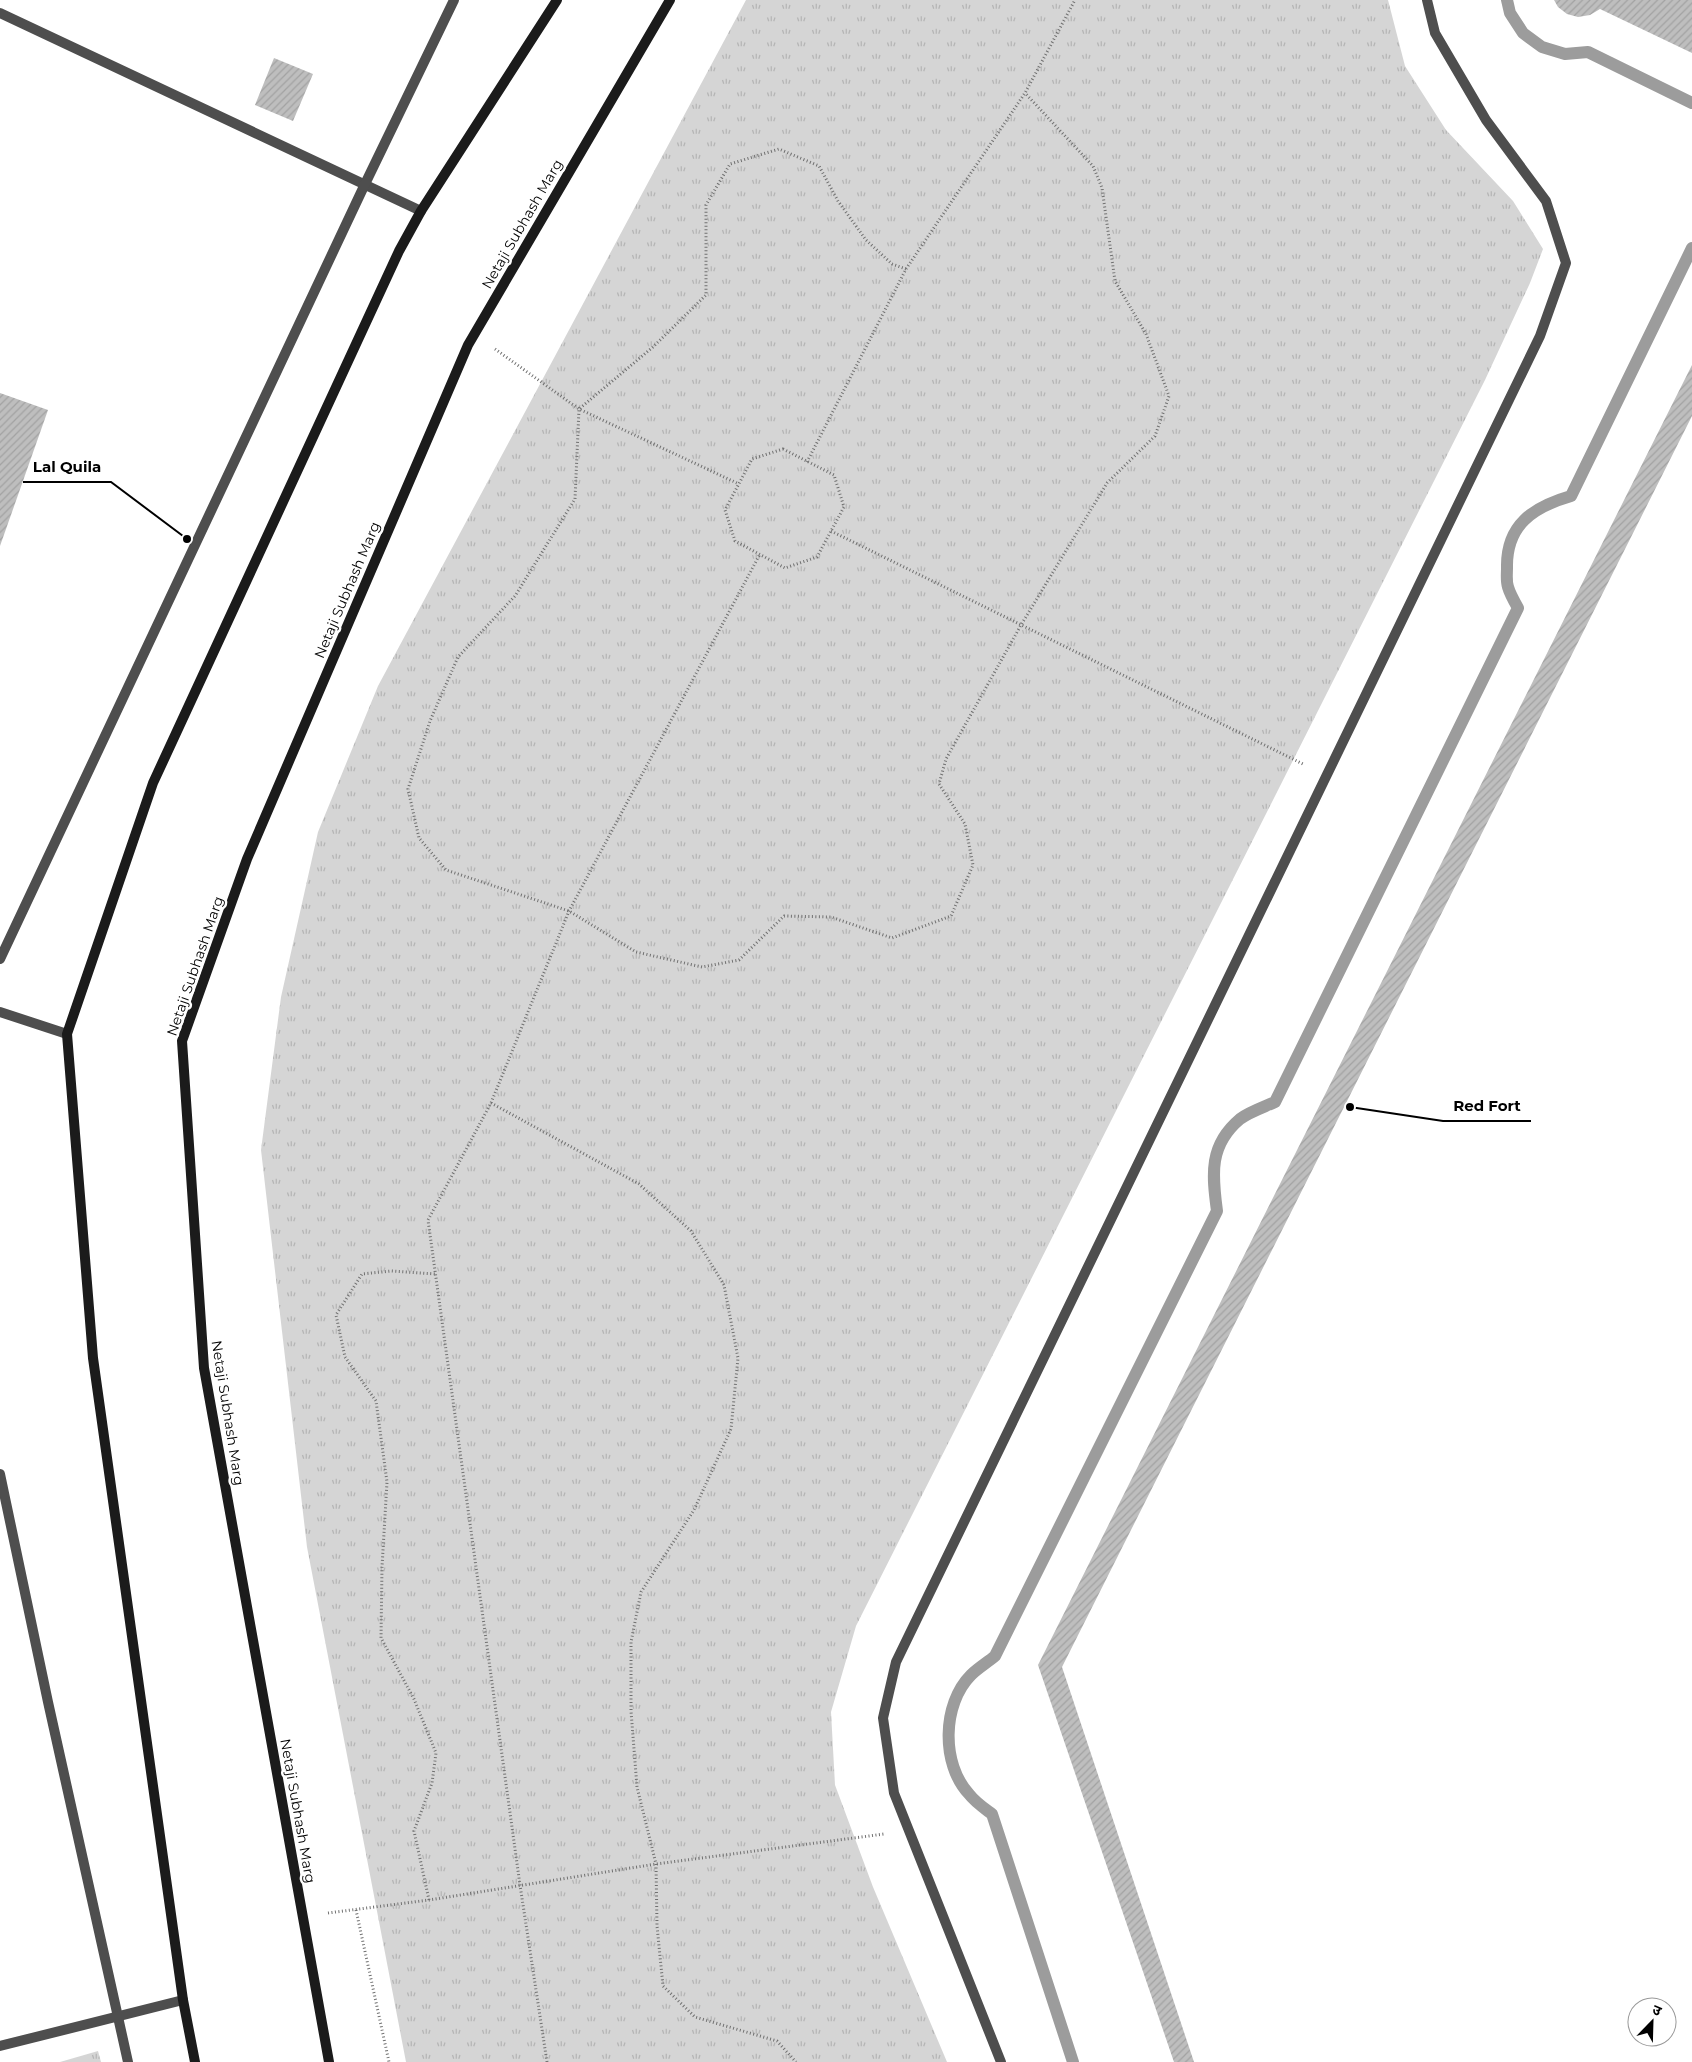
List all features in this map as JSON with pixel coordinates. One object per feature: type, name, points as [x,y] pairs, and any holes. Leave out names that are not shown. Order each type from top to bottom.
[{"type":"main road","points":[[195,2062],[183,2000],[93,1358],[67,1034],[153,783],[395,260],[421,211],[558,0]]},
{"type":"main road","name":"Netaji Subhash Marg","points":[[329,2062],[204,1368],[182,1040],[247,859],[474,334],[670,0]]},
{"type":"street","points":[[0,959],[364,184],[454,0]]},
{"type":"street","points":[[1000,2062],[894,1793],[883,1718],[896,1662],[1540,336],[1566,263],[1546,201],[1486,120],[1435,33],[1427,0]]},
{"type":"street","points":[[0,13],[421,211]]},
{"type":"street","points":[[0,1012],[67,1034]]},
{"type":"street","points":[[0,1474],[48,1702],[128,2062]]},
{"type":"street","points":[[0,2046],[183,2000]]},
{"type":"path","points":[[807,462],[906,270],[1025,93],[1075,0]]},
{"type":"path","points":[[906,270],[892,264],[866,240],[838,201],[819,166],[779,149],[730,164],[706,205],[706,295],[653,347],[579,409],[575,499],[515,596],[458,657],[430,722],[408,789],[419,838],[446,870],[569,911],[636,952],[702,967],[739,960],[784,916],[831,917],[892,938],[951,916],[972,865],[965,824],[940,784],[946,759],[1021,625],[1107,483],[1154,436],[1169,396],[1146,334],[1115,281],[1102,188],[1093,166],[1025,93]]},
{"type":"path","points":[[474,334],[579,409],[739,484]]},
{"type":"path","points":[[783,450],[807,462],[834,475],[844,507],[817,557],[786,568],[735,541],[725,510],[752,459],[783,450]]},
{"type":"path","points":[[831,531],[1326,776]]},
{"type":"path","points":[[547,2062],[520,1885],[428,1220],[491,1103],[569,911],[760,554]]},
{"type":"path","points":[[491,1103],[639,1184],[691,1231],[724,1285],[738,1358],[731,1428],[694,1510],[641,1592],[631,1642],[631,1711],[637,1787],[656,1864],[657,1926],[663,1986],[695,2017],[777,2041],[796,2062]]},
{"type":"path","points":[[430,1900],[414,1831],[432,1783],[436,1753],[414,1699],[381,1638],[382,1567],[387,1482],[376,1401],[346,1357],[336,1315],[362,1274],[391,1271],[436,1274]]},
{"type":"path","points":[[303,1917],[430,1900],[656,1864],[909,1831]]},
{"type":"path","points":[[356,1910],[389,2062]]},
{"type":"green space","points":[[746,0],[1388,0],[1405,66],[1446,130],[1513,201],[1543,249],[1530,283],[1485,380],[856,1626],[831,1712],[835,1785],[873,1887],[947,2062],[406,2062],[307,1547],[261,1150],[281,997],[318,832],[378,686]]},
{"type":"green space","points":[[98,2051],[101,2062],[60,2062]]},
{"type":"building","points":[[1554,0],[1692,0],[1692,53],[1600,9],[1590,15],[1578,17],[1567,14],[1558,7]]},
{"type":"building","points":[[274,58],[313,74],[293,121],[255,105]]},
{"type":"building","points":[[1692,365],[1692,416],[1062,1667],[1194,2062],[1174,2062],[1038,1665]]},
{"type":"building","points":[[0,393],[48,410],[0,546]]},
{"type":"waterway","points":[[1507,0],[1510,13],[1523,33],[1542,47],[1565,54],[1588,52],[1692,103]]},
{"type":"waterway","points":[[1073,2062],[992,1814],[969,1794],[953,1767],[949,1734],[950,1717],[955,1702],[961,1687],[971,1675],[995,1656],[1217,1211],[1214,1172],[1215,1161],[1223,1139],[1240,1119],[1275,1102],[1518,608],[1507,582],[1508,553],[1511,540],[1524,520],[1534,512],[1557,500],[1571,496],[1692,248]]},
{"type":"place","name":"Lal Quila","points":[[187,539]]},
{"type":"place","name":"Red Fort","points":[[1350,1107]]}]
